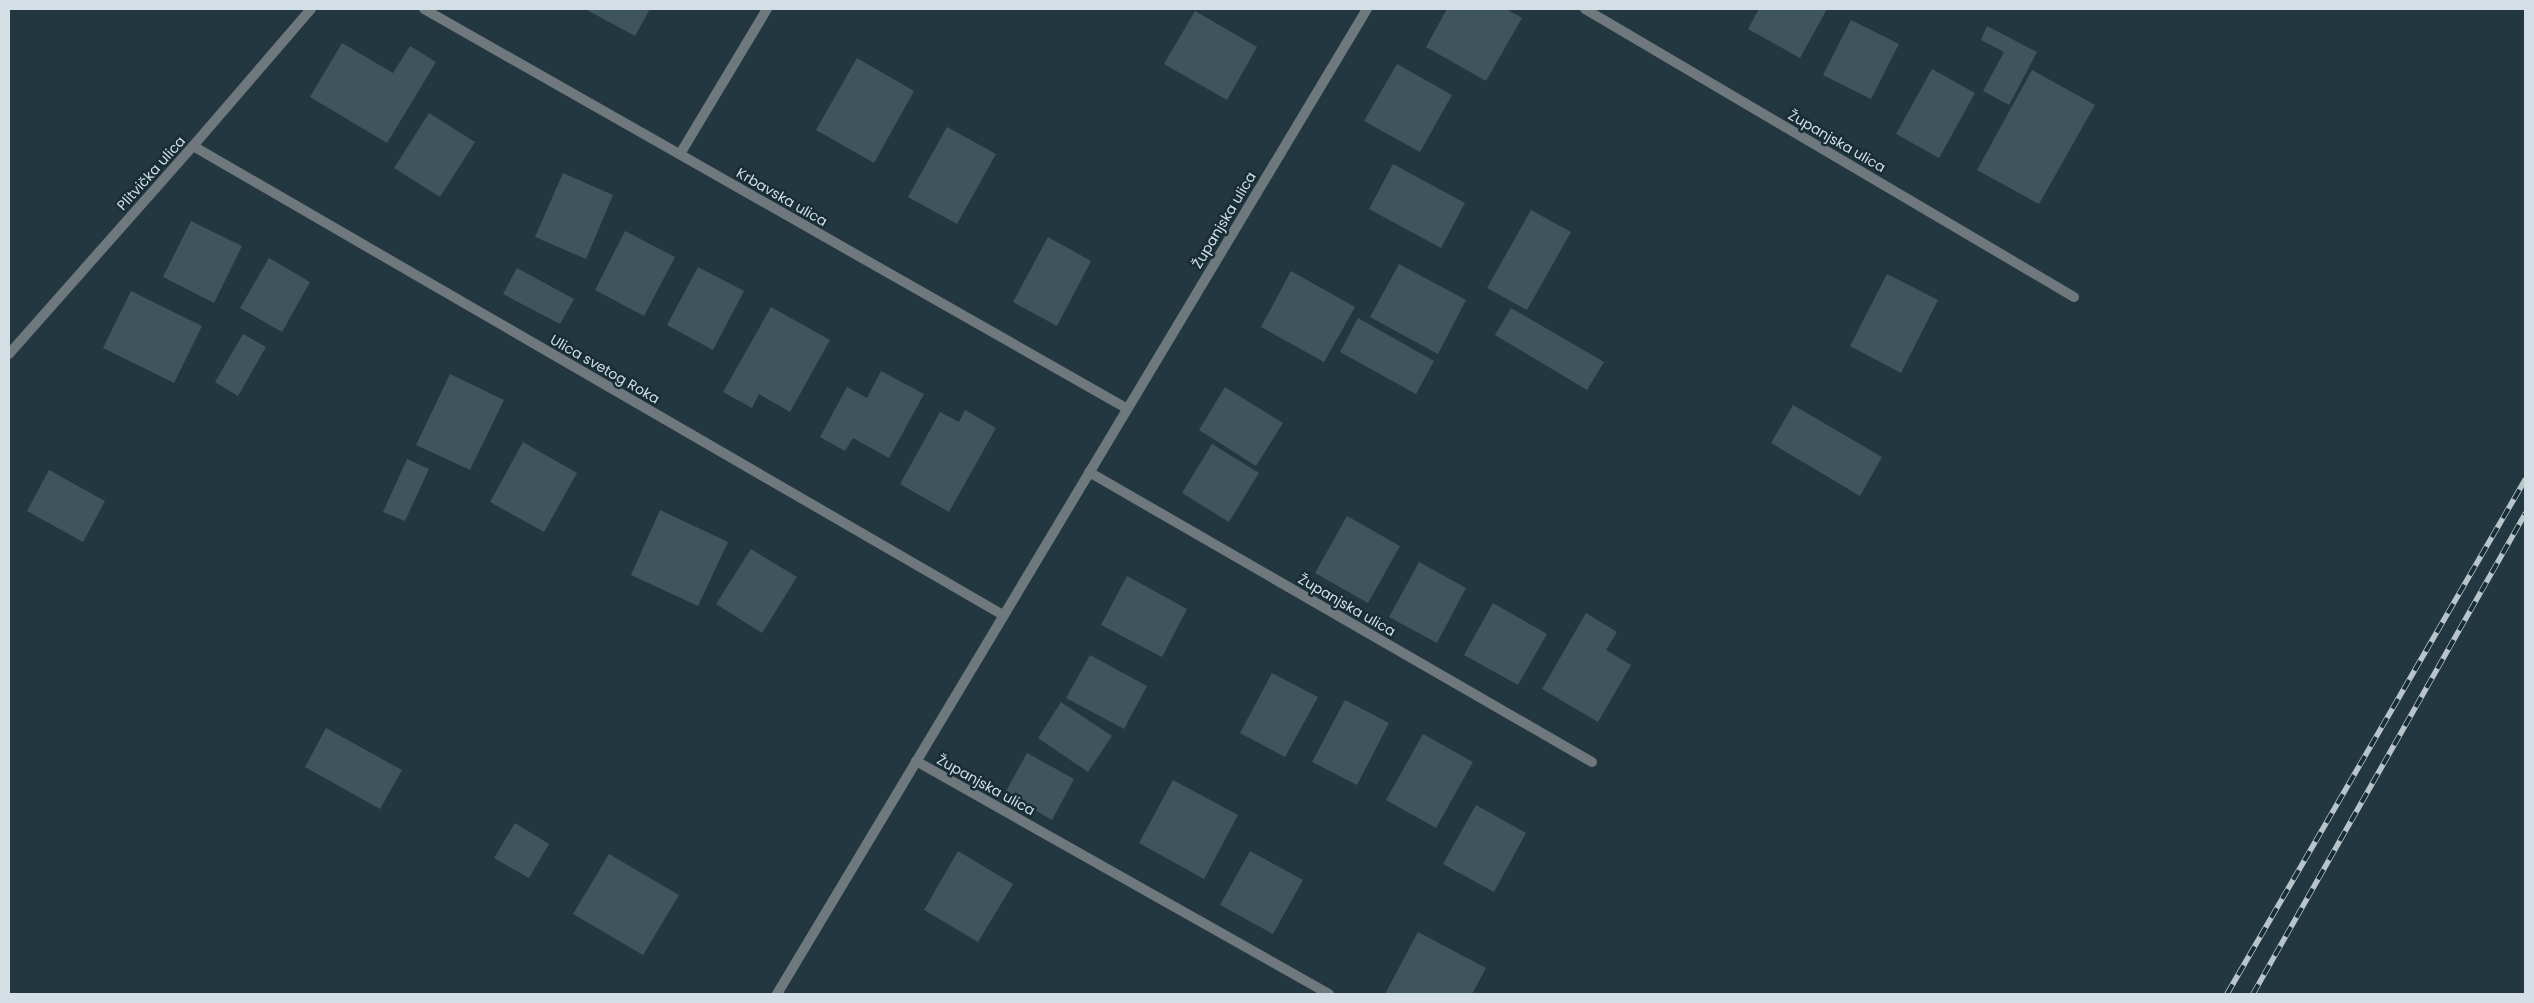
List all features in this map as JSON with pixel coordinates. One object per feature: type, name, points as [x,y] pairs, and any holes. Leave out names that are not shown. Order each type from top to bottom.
[{"type":"street","name":"Plitvička ulica","points":[[9,354],[194,146],[311,9]]},
{"type":"street","name":"Krbavska ulica","points":[[424,9],[1126,408]]},
{"type":"street","points":[[680,154],[767,9]]},
{"type":"street","name":"Županjska ulica","points":[[776,994],[1367,9]]},
{"type":"street","name":"Županjska ulica","points":[[1585,9],[2074,297]]},
{"type":"street","name":"Ulica svetog Roka","points":[[194,146],[1003,615]]},
{"type":"street","name":"Županjska ulica","points":[[1089,472],[1592,762]]},
{"type":"street","name":"Županjska ulica","points":[[916,761],[1330,994]]},
{"type":"building","points":[[585,9],[650,9],[635,36]]},
{"type":"building","points":[[1447,9],[1506,9],[1522,18],[1486,81],[1426,47]]},
{"type":"building","points":[[1759,9],[1827,9],[1800,58],[1748,29]]},
{"type":"building","points":[[1195,11],[1257,47],[1227,100],[1164,64]]},
{"type":"building","points":[[1851,20],[1899,44],[1871,99],[1823,75]]},
{"type":"building","points":[[1987,26],[2037,52],[2009,105],[1983,91],[2004,52],[1981,40]]},
{"type":"building","points":[[342,43],[393,73],[410,46],[436,62],[387,143],[310,97]]},
{"type":"building","points":[[857,58],[914,91],[874,163],[816,130]]},
{"type":"building","points":[[1397,64],[1452,95],[1420,152],[1364,121]]},
{"type":"building","points":[[1932,69],[1975,93],[1939,158],[1896,134]]},
{"type":"building","points":[[2032,70],[2095,105],[2039,204],[1977,170]]},
{"type":"building","points":[[429,113],[475,142],[440,197],[394,168]]},
{"type":"building","points":[[947,127],[996,154],[957,224],[908,197]]},
{"type":"building","points":[[1393,164],[1465,203],[1441,248],[1369,209]]},
{"type":"building","points":[[563,173],[613,195],[586,259],[535,237]]},
{"type":"building","points":[[1531,210],[1571,232],[1527,310],[1487,288]]},
{"type":"building","points":[[191,221],[242,246],[214,303],[163,277]]},
{"type":"building","points":[[625,231],[675,257],[644,316],[595,290]]},
{"type":"building","points":[[1048,237],[1091,261],[1057,326],[1013,302]]},
{"type":"building","points":[[269,258],[310,282],[282,332],[240,308]]},
{"type":"building","points":[[1399,264],[1466,300],[1438,354],[1370,317]]},
{"type":"building","points":[[698,267],[744,291],[713,350],[667,325]]},
{"type":"building","points":[[517,268],[574,299],[560,324],[503,294]]},
{"type":"building","points":[[1291,271],[1355,307],[1324,362],[1261,327]]},
{"type":"building","points":[[1887,274],[1938,300],[1901,373],[1850,346]]},
{"type":"building","points":[[131,291],[202,326],[174,383],[103,348]]},
{"type":"building","points":[[771,307],[830,340],[790,412],[759,394],[752,408],[723,392]]},
{"type":"building","points":[[1511,308],[1604,362],[1587,390],[1495,335]]},
{"type":"building","points":[[1358,318],[1434,361],[1416,394],[1340,352]]},
{"type":"building","points":[[243,334],[266,347],[238,396],[215,382]]},
{"type":"building","points":[[881,371],[924,394],[889,458],[853,438],[845,451],[820,437],[847,387],[867,398]]},
{"type":"building","points":[[450,374],[504,400],[470,470],[416,445]]},
{"type":"building","points":[[1225,387],[1283,423],[1256,466],[1199,430]]},
{"type":"building","points":[[1793,405],[1882,457],[1860,496],[1771,443]]},
{"type":"building","points":[[965,410],[996,428],[949,512],[900,484],[940,412],[959,422]]},
{"type":"building","points":[[523,442],[577,473],[544,532],[490,502]]},
{"type":"building","points":[[1212,444],[1259,473],[1229,522],[1182,493]]},
{"type":"building","points":[[407,459],[429,469],[405,521],[383,512]]},
{"type":"building","points":[[49,470],[105,501],[83,542],[27,511]]},
{"type":"building","points":[[660,510],[728,542],[698,606],[631,575]]},
{"type":"building","points":[[1347,516],[1400,546],[1368,603],[1315,573]]},
{"type":"building","points":[[751,549],[797,577],[762,633],[716,604]]},
{"type":"building","points":[[1419,562],[1466,588],[1437,643],[1389,617]]},
{"type":"building","points":[[1127,576],[1187,609],[1162,657],[1101,625]]},
{"type":"building","points":[[1493,603],[1547,634],[1518,685],[1464,655]]},
{"type":"building","points":[[1586,613],[1617,632],[1606,650],[1631,665],[1598,722],[1542,689]]},
{"type":"building","points":[[1090,655],[1147,686],[1124,729],[1066,698]]},
{"type":"building","points":[[1272,673],[1318,697],[1285,757],[1240,733]]},
{"type":"building","points":[[1345,700],[1389,723],[1357,785],[1312,762]]},
{"type":"building","points":[[1061,702],[1112,736],[1088,772],[1038,738]]},
{"type":"building","points":[[326,728],[402,770],[380,809],[305,767]]},
{"type":"building","points":[[1423,734],[1473,762],[1436,828],[1386,800]]},
{"type":"building","points":[[1027,753],[1074,779],[1052,820],[1005,793]]},
{"type":"building","points":[[1173,780],[1238,815],[1204,879],[1139,843]]},
{"type":"building","points":[[1476,805],[1526,833],[1494,892],[1443,864]]},
{"type":"building","points":[[515,823],[549,844],[529,878],[494,858]]},
{"type":"building","points":[[958,851],[1013,884],[978,942],[924,910]]},
{"type":"building","points":[[1250,851],[1303,880],[1273,934],[1220,905]]},
{"type":"building","points":[[609,854],[679,895],[643,955],[573,914]]},
{"type":"building","points":[[1418,932],[1486,968],[1472,994],[1385,994]]},
{"type":"railway","points":[[2227,994],[2525,480]]},
{"type":"railway","points":[[2253,994],[2525,514]]}]
